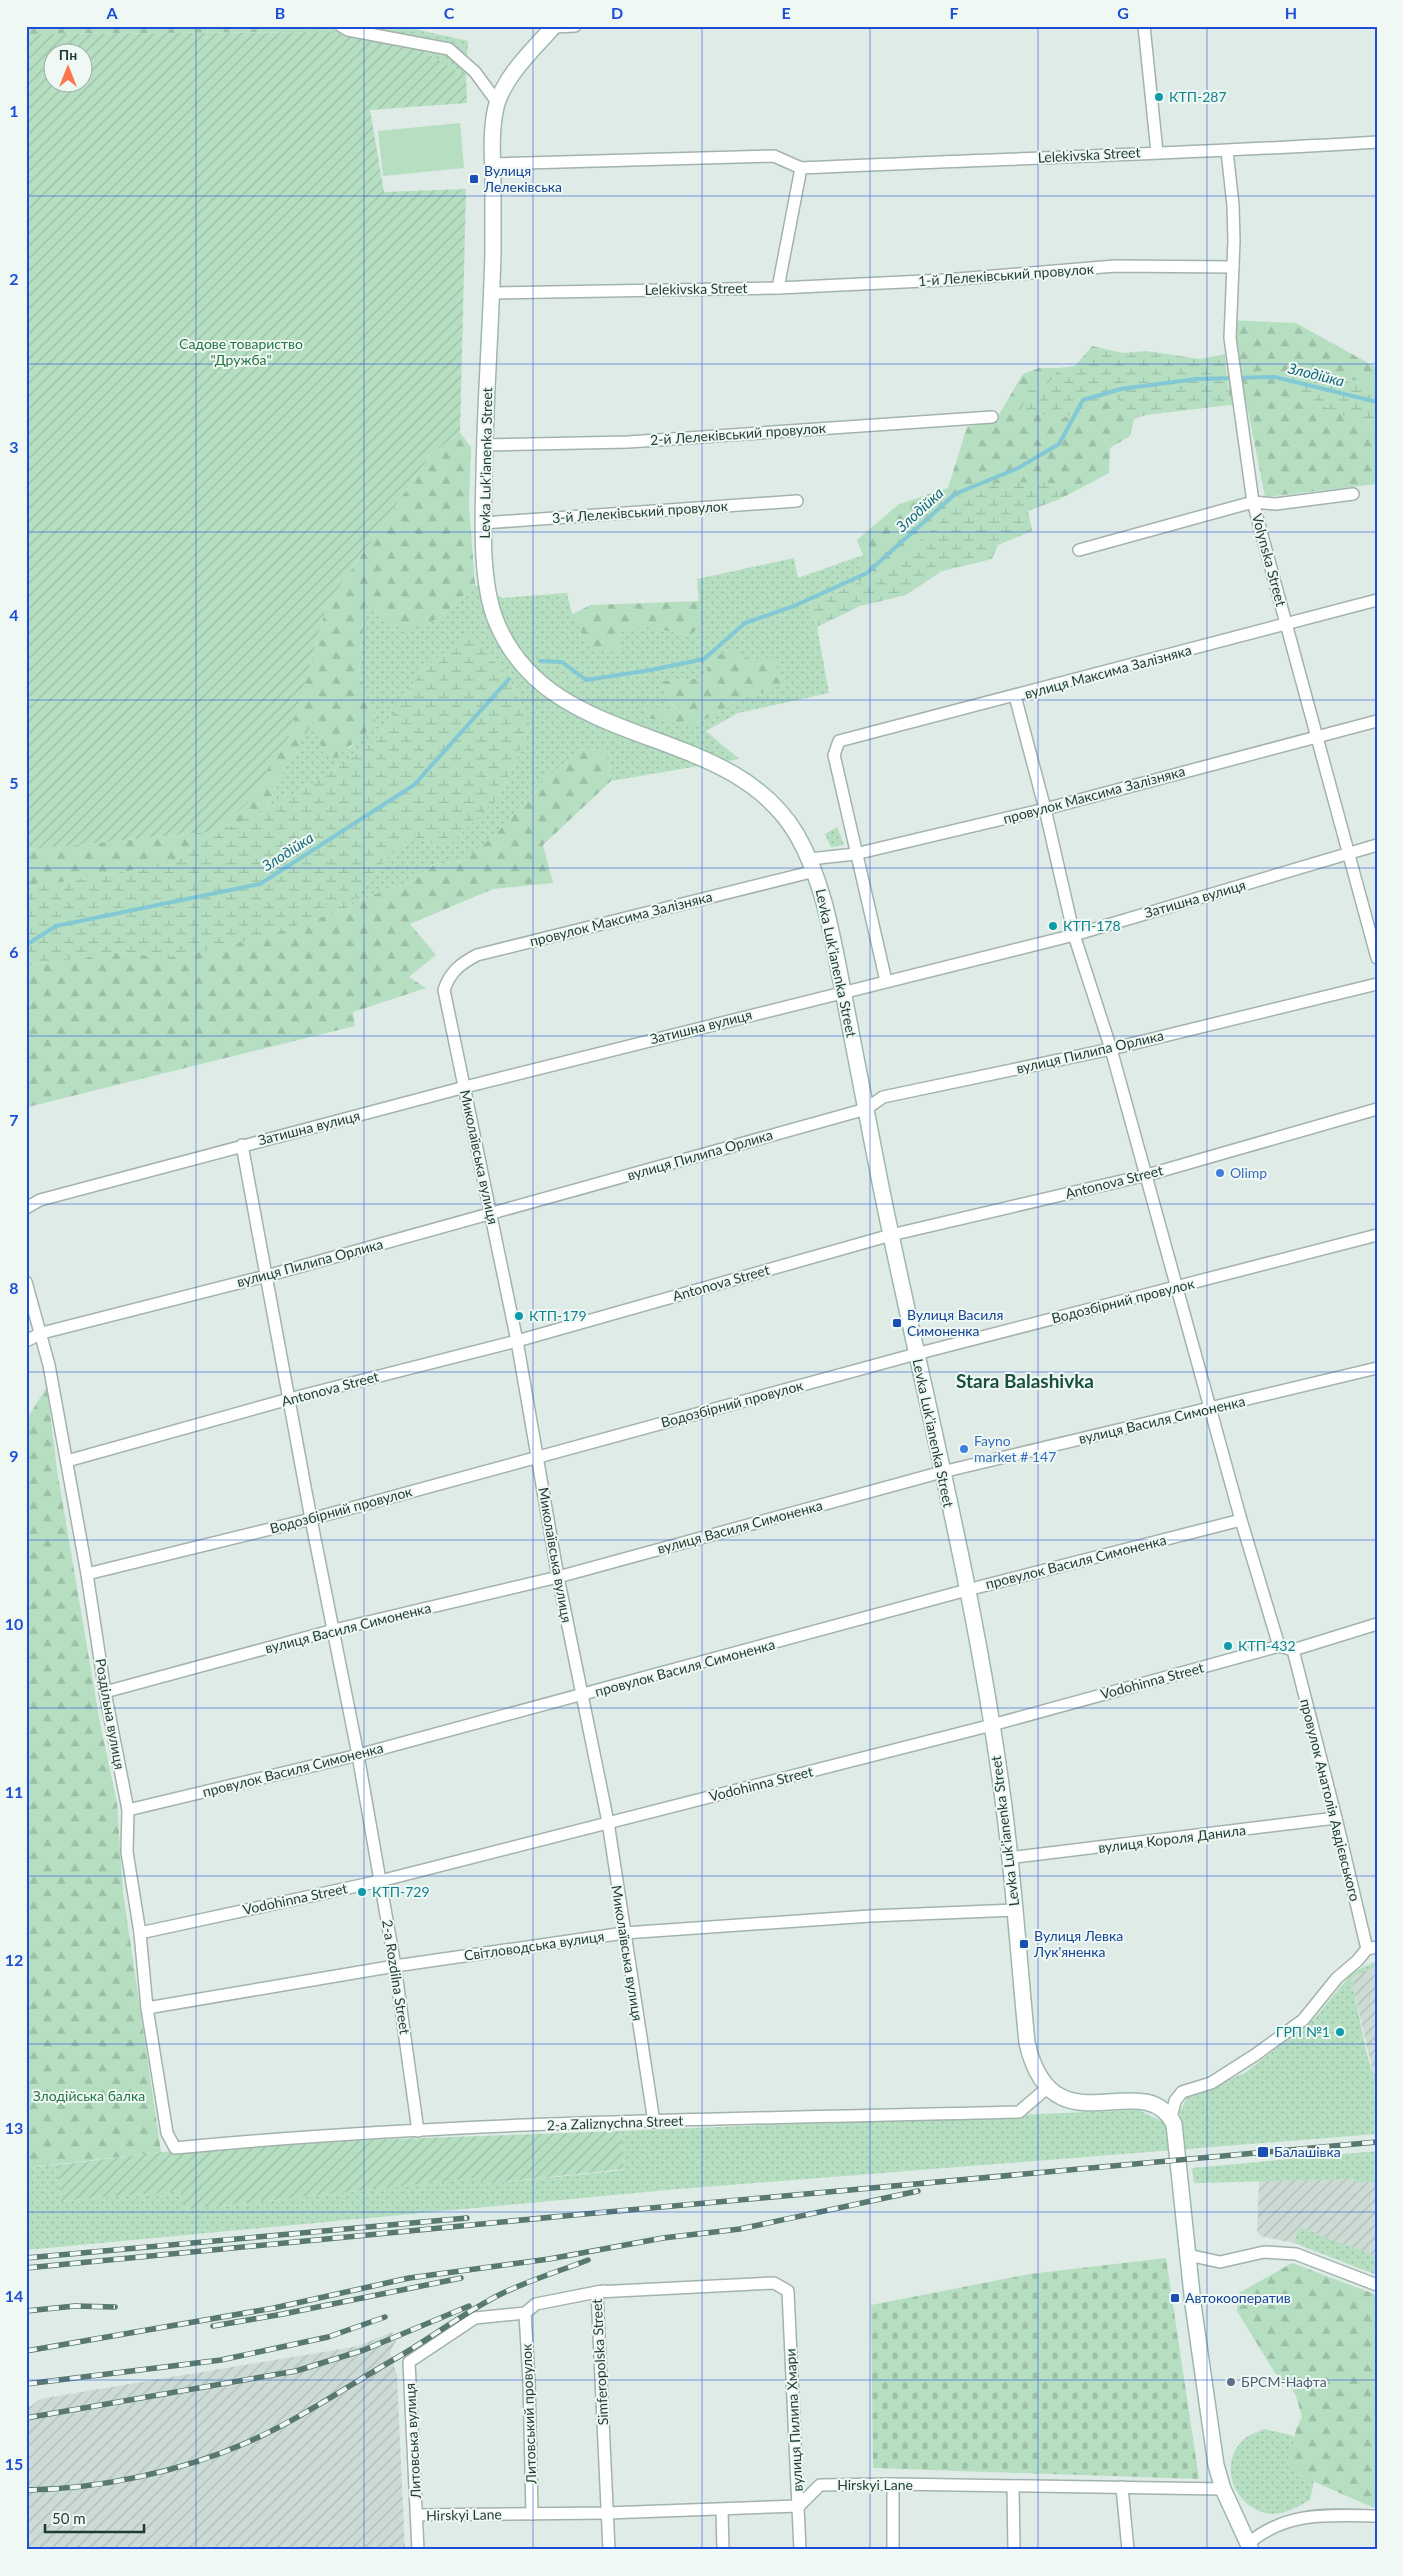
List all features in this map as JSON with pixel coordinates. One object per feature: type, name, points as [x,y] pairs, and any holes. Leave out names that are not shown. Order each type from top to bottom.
[{"type":"street","points":[[341,26],[348,30],[448,49],[475,72],[497,102]]},
{"type":"street","points":[[554,27],[575,26]]},
{"type":"street","points":[[1144,26],[1157,152]]},
{"type":"street","name":"Levka Lukʼianenka Street","points":[[554,27],[505,84],[497,102],[492,126],[491,293],[482,523],[489,594],[496,622],[512,650],[542,685],[588,714],[641,737],[692,753],[725,768],[774,804],[793,829],[812,865],[831,930],[891,1235],[967,1590],[992,1725],[1015,1910],[1027,2043],[1037,2074],[1047,2088]]},
{"type":"street","name":"Lelekivska Street","points":[[493,164],[774,156],[801,168],[1157,152],[1227,151],[1377,142]]},
{"type":"street","name":"Volynska Street","points":[[1227,151],[1233,205],[1230,338],[1253,502],[1377,958]]},
{"type":"street","points":[[778,288],[801,168]]},
{"type":"street","name":"1-й Лелеківський провулок","points":[[778,288],[946,280],[1115,266],[1233,267]]},
{"type":"street","name":"Lelekivska Street","points":[[491,293],[778,288]]},
{"type":"street","name":"2-й Лелеківський провулок","points":[[484,445],[628,442],[992,417]]},
{"type":"street","points":[[1079,550],[1253,502],[1276,504],[1353,494]]},
{"type":"street","name":"3-й Лелеківський провулок","points":[[482,523],[797,501]]},
{"type":"street","name":"вулиця Максима Залізняка","points":[[855,854],[834,755],[839,741],[1377,600]]},
{"type":"street","points":[[1015,696],[1045,809],[1074,934],[1111,1049],[1241,1520],[1279,1646],[1293,1650],[1377,1624]]},
{"type":"street","name":"провулок Максима Залізняка","points":[[444,990],[449,975],[461,964],[476,955],[812,865],[1045,809],[1377,721]]},
{"type":"street","name":"Затишна вулиця","points":[[26,1208],[40,1200],[242,1145],[843,991],[1074,934],[1377,845]]},
{"type":"street","points":[[855,854],[886,981]]},
{"type":"street","name":"вулиця Пилипа Орлика","points":[[26,1341],[42,1333],[266,1276],[866,1109],[883,1097],[1111,1049],[1377,984]]},
{"type":"street","name":"Миколаївська вулиця","points":[[444,990],[517,1340],[558,1577],[608,1822],[654,2122]]},
{"type":"street","name":"Antonova Street","points":[[67,1461],[290,1399],[517,1340],[891,1235],[1146,1175],[1377,1109]]},
{"type":"street","name":"2-a Rozdilna Street","points":[[242,1145],[311,1519],[358,1755],[395,1966],[418,2132]]},
{"type":"street","name":"Водозбірний провулок","points":[[87,1574],[311,1519],[916,1354],[1178,1288],[1377,1235]]},
{"type":"street","name":"Роздільна вулиця","points":[[26,1282],[42,1333],[67,1461],[105,1692],[128,1810],[127,1852],[140,1933],[147,2008],[167,2133],[175,2148]]},
{"type":"street","name":"вулиця Василя Симоненка","points":[[105,1692],[334,1630],[558,1577],[942,1472],[1377,1368]]},
{"type":"street","name":"провулок Василя Симоненка","points":[[128,1810],[358,1755],[582,1696],[967,1590],[1241,1520]]},
{"type":"street","name":"Vodohinna Street","points":[[140,1933],[380,1881],[992,1725],[1279,1646]]},
{"type":"street","name":"провулок Анатолія Авдієвського","points":[[1293,1650],[1372,1948]]},
{"type":"street","name":"вулиця Короля Данила","points":[[1008,1858],[1336,1818]]},
{"type":"street","name":"Світловодська вулиця","points":[[147,2008],[395,1966],[624,1933],[870,1916],[1015,1910]]},
{"type":"street","points":[[1372,1948],[1337,1978],[1303,2020],[1255,2055],[1211,2083],[1182,2092],[1174,2101],[1171,2118],[1177,2138],[1188,2255],[1209,2423],[1223,2489],[1250,2547],[1262,2532],[1288,2520],[1328,2515],[1377,2516]]},
{"type":"street","points":[[1047,2088],[1064,2099],[1076,2103],[1145,2102],[1156,2106],[1171,2118]]},
{"type":"street","name":"2-a Zaliznychna Street","points":[[175,2148],[295,2136],[654,2122],[1019,2112],[1047,2088]]},
{"type":"street","points":[[1188,2255],[1220,2262],[1264,2252],[1296,2254],[1377,2284]]},
{"type":"street","name":"вулиця Пилипа Хмари","points":[[597,2292],[774,2284],[788,2291],[800,2550]]},
{"type":"street","points":[[524,2313],[536,2304],[597,2292]]},
{"type":"street","name":"Simferopolska Street","points":[[597,2292],[608,2550]]},
{"type":"street","name":"Литовська вулиця","points":[[418,2550],[409,2362],[475,2318],[524,2313]]},
{"type":"street","name":"Литовський провулок","points":[[524,2313],[529,2382],[532,2514]]},
{"type":"street","points":[[893,2484],[893,2550]]},
{"type":"street","name":"Hirskyi Lane","points":[[417,2516],[722,2510],[798,2506],[820,2485],[893,2484],[1223,2489]]},
{"type":"street","points":[[1013,2486],[1014,2550]]},
{"type":"street","points":[[1122,2487],[1128,2550]]},
{"type":"street","points":[[722,2510],[723,2550]]},
{"type":"shaded area","points":[[1377,1966],[1377,2085],[1376,2085],[1351,1978]]},
{"type":"shaded area","points":[[1354,2179],[1354,2182],[1377,2182],[1377,2257],[1299,2227],[1294,2243],[1260,2236],[1257,2231],[1259,2180]]},
{"type":"shaded area","points":[[392,2332],[396,2341],[390,2352],[397,2376],[405,2550],[26,2550],[26,2407],[31,2406],[40,2399],[359,2346]]},
{"type":"green space","points":[[26,26],[275,26],[276,32],[26,34]]},
{"type":"green space","points":[[275,26],[401,26],[468,41],[466,76],[418,48],[329,32],[276,32]]},
{"type":"green space","name":"Садове товариство \"Дружба\"","points":[[329,32],[418,48],[466,76],[467,103],[370,110],[384,192],[466,189],[460,433],[431,454],[327,605],[288,740],[247,803],[216,831],[26,850],[26,34]]},
{"type":"green space","points":[[460,123],[464,168],[383,176],[378,131]]},
{"type":"green space","points":[[1225,320],[1296,323],[1377,368],[1377,388],[1304,364],[1365,424],[1377,432],[1377,484],[1265,497],[1247,406],[1229,405]]},
{"type":"green space","points":[[1092,346],[1123,353],[1146,351],[1200,359],[1225,354],[1229,405],[1146,415],[1134,419],[1115,397],[1101,400],[1064,418],[1021,410],[1028,391],[1048,384],[1059,368],[1075,366]]},
{"type":"green space","points":[[1304,364],[1377,388],[1377,432],[1365,424],[1289,393],[1290,374]]},
{"type":"green space","points":[[1039,368],[1059,368],[1048,384],[1028,391],[1064,418],[1101,400],[1115,397],[1134,419],[1130,436],[1110,448],[1109,473],[1060,499],[1055,483],[985,484],[959,497],[942,520],[888,570],[859,582],[859,564],[863,555],[857,540],[899,504],[948,488],[967,427],[995,421],[1023,374]]},
{"type":"green space","points":[[460,433],[471,447],[469,505],[475,585],[439,618],[404,631],[365,605],[359,676],[377,725],[335,758],[324,755],[313,722],[276,784],[268,808],[192,847],[171,864],[26,888],[26,850],[216,831],[288,740],[327,605],[431,454]]},
{"type":"green space","points":[[1010,482],[1055,483],[1060,499],[1028,511],[1032,531],[998,545],[992,559],[942,571],[906,595],[860,606],[817,627],[809,603],[888,570],[942,520],[959,496],[985,484]]},
{"type":"green space","points":[[863,555],[859,564],[859,582],[809,603],[817,627],[829,693],[738,713],[706,731],[739,759],[611,781],[608,752],[548,776],[495,835],[464,861],[434,864],[407,885],[384,890],[349,907],[385,859],[413,837],[435,844],[500,796],[531,726],[509,679],[421,671],[376,740],[308,786],[268,808],[276,784],[313,721],[324,755],[350,748],[363,732],[377,725],[359,676],[365,605],[439,618],[475,585],[503,598],[567,593],[572,614],[618,653],[620,632],[646,626],[690,636],[701,624],[697,579],[794,558],[798,578]],"holes":[[[711,660],[748,660],[783,684],[738,700],[716,714],[648,718],[646,708],[677,711],[665,694],[662,681],[704,678]]]},
{"type":"green space","points":[[700,601],[701,624],[690,636],[646,626],[620,632],[619,653],[591,651],[572,614],[591,605]]},
{"type":"green space","points":[[469,632],[509,679],[531,726],[500,796],[452,843],[435,844],[413,837],[385,859],[349,907],[288,929],[217,949],[162,958],[123,952],[26,966],[26,888],[171,864],[192,847],[308,786],[376,740],[421,671]]},
{"type":"green space","points":[[734,646],[748,660],[773,658],[784,684],[738,700],[716,714],[689,726],[648,718],[646,708],[677,710],[665,694],[662,681],[704,678],[711,660]]},
{"type":"green space","points":[[584,748],[608,752],[611,781],[543,845],[553,883],[493,889],[410,924],[436,955],[409,977],[426,988],[353,1012],[355,1026],[28,1107],[26,1104],[26,966],[123,952],[162,958],[217,949],[288,929],[349,907],[384,890],[407,885],[435,864],[464,861],[495,835],[548,776]]},
{"type":"green space","points":[[837,827],[844,845],[831,847],[825,834]]},
{"type":"green space","name":"Злодійська балка","points":[[47,1387],[57,1470],[100,1723],[117,1803],[123,1892],[161,2152],[26,2168],[26,1420]]},
{"type":"green space","points":[[1377,1961],[1377,1966],[1351,1978],[1367,2055],[1377,2085],[1377,2134],[678,2189],[26,2250],[26,2168],[57,2165],[62,2201],[180,2191],[184,2210],[476,2178],[485,2184],[624,2170],[621,2131],[1139,2110],[1161,2121],[1180,2120],[1180,2111],[1188,2096],[1245,2073],[1314,2019],[1353,1972]]},
{"type":"green space","points":[[621,2131],[624,2169],[485,2184],[476,2178],[184,2210],[180,2191],[61,2201],[57,2165],[161,2152],[282,2143]]},
{"type":"green space","points":[[1377,2151],[1377,2182],[1354,2182],[1353,2179],[1194,2183],[1192,2168]]},
{"type":"green space","points":[[1299,2227],[1377,2257],[1377,2275],[1294,2243]]},
{"type":"green space","points":[[1166,2258],[1199,2479],[873,2468],[871,2305],[1030,2274]]},
{"type":"green space","points":[[1292,2263],[1377,2295],[1377,2507],[1374,2508],[1303,2477],[1290,2461],[1296,2429],[1302,2417],[1296,2396],[1289,2384],[1275,2373],[1237,2311],[1239,2293]]},
{"type":"green space","points":[[1264,2429],[1291,2435],[1312,2452],[1315,2475],[1310,2500],[1289,2511],[1277,2514],[1255,2509],[1245,2502],[1233,2483],[1231,2472],[1235,2450],[1243,2440]]},
{"type":"waterway","name":"Злодійка","points":[[540,661],[562,662],[586,680],[651,670],[704,659],[745,623],[794,606],[867,573],[955,494],[1018,468],[1059,444],[1083,400],[1121,389],[1197,379],[1275,377],[1377,402]]},
{"type":"waterway","name":"Злодійка","points":[[26,945],[56,926],[260,884],[414,785],[509,679]]},
{"type":"railway","points":[[26,2268],[574,2215],[1377,2142]]},
{"type":"railway","points":[[26,2351],[274,2308],[409,2278],[549,2259],[663,2238],[740,2229],[918,2191]]},
{"type":"railway","points":[[26,2258],[467,2218]]},
{"type":"railway","points":[[26,2490],[82,2486],[139,2477],[222,2453],[267,2433],[303,2414],[489,2300],[524,2284],[588,2260]]},
{"type":"railway","points":[[213,2326],[283,2314],[461,2278]]},
{"type":"railway","points":[[26,2311],[75,2306],[115,2307]]},
{"type":"railway","points":[[26,2418],[296,2371],[364,2350],[469,2306]]},
{"type":"railway","points":[[26,2384],[221,2360],[328,2337],[385,2317]]},
{"type":"place","name":"КТП-287","points":[[1159,97]]},
{"type":"place","name":"Вулиця Лелеківська","points":[[474,179]]},
{"type":"place","name":"КТП-178","points":[[1053,926]]},
{"type":"place","name":"Olimp","points":[[1220,1173]]},
{"type":"place","name":"КТП-179","points":[[519,1316]]},
{"type":"place","name":"Вулиця Василя Симоненка","points":[[897,1323]]},
{"type":"place","name":"Fayno market # 147","points":[[964,1449]]},
{"type":"place","name":"КТП-432","points":[[1228,1646]]},
{"type":"place","name":"КТП-729","points":[[362,1892]]},
{"type":"place","name":"Вулиця Левка Лук'яненка","points":[[1024,1944]]},
{"type":"place","name":"ГРП №1","points":[[1340,2032]]},
{"type":"place","name":"Балашівка","points":[[1263,2152]]},
{"type":"place","name":"Автокооператив","points":[[1175,2298]]},
{"type":"place","name":"БРСМ-Нафта","points":[[1231,2382]]},
{"type":"district","name":"Stara Balashivka","points":[[1025,1381]]}]
